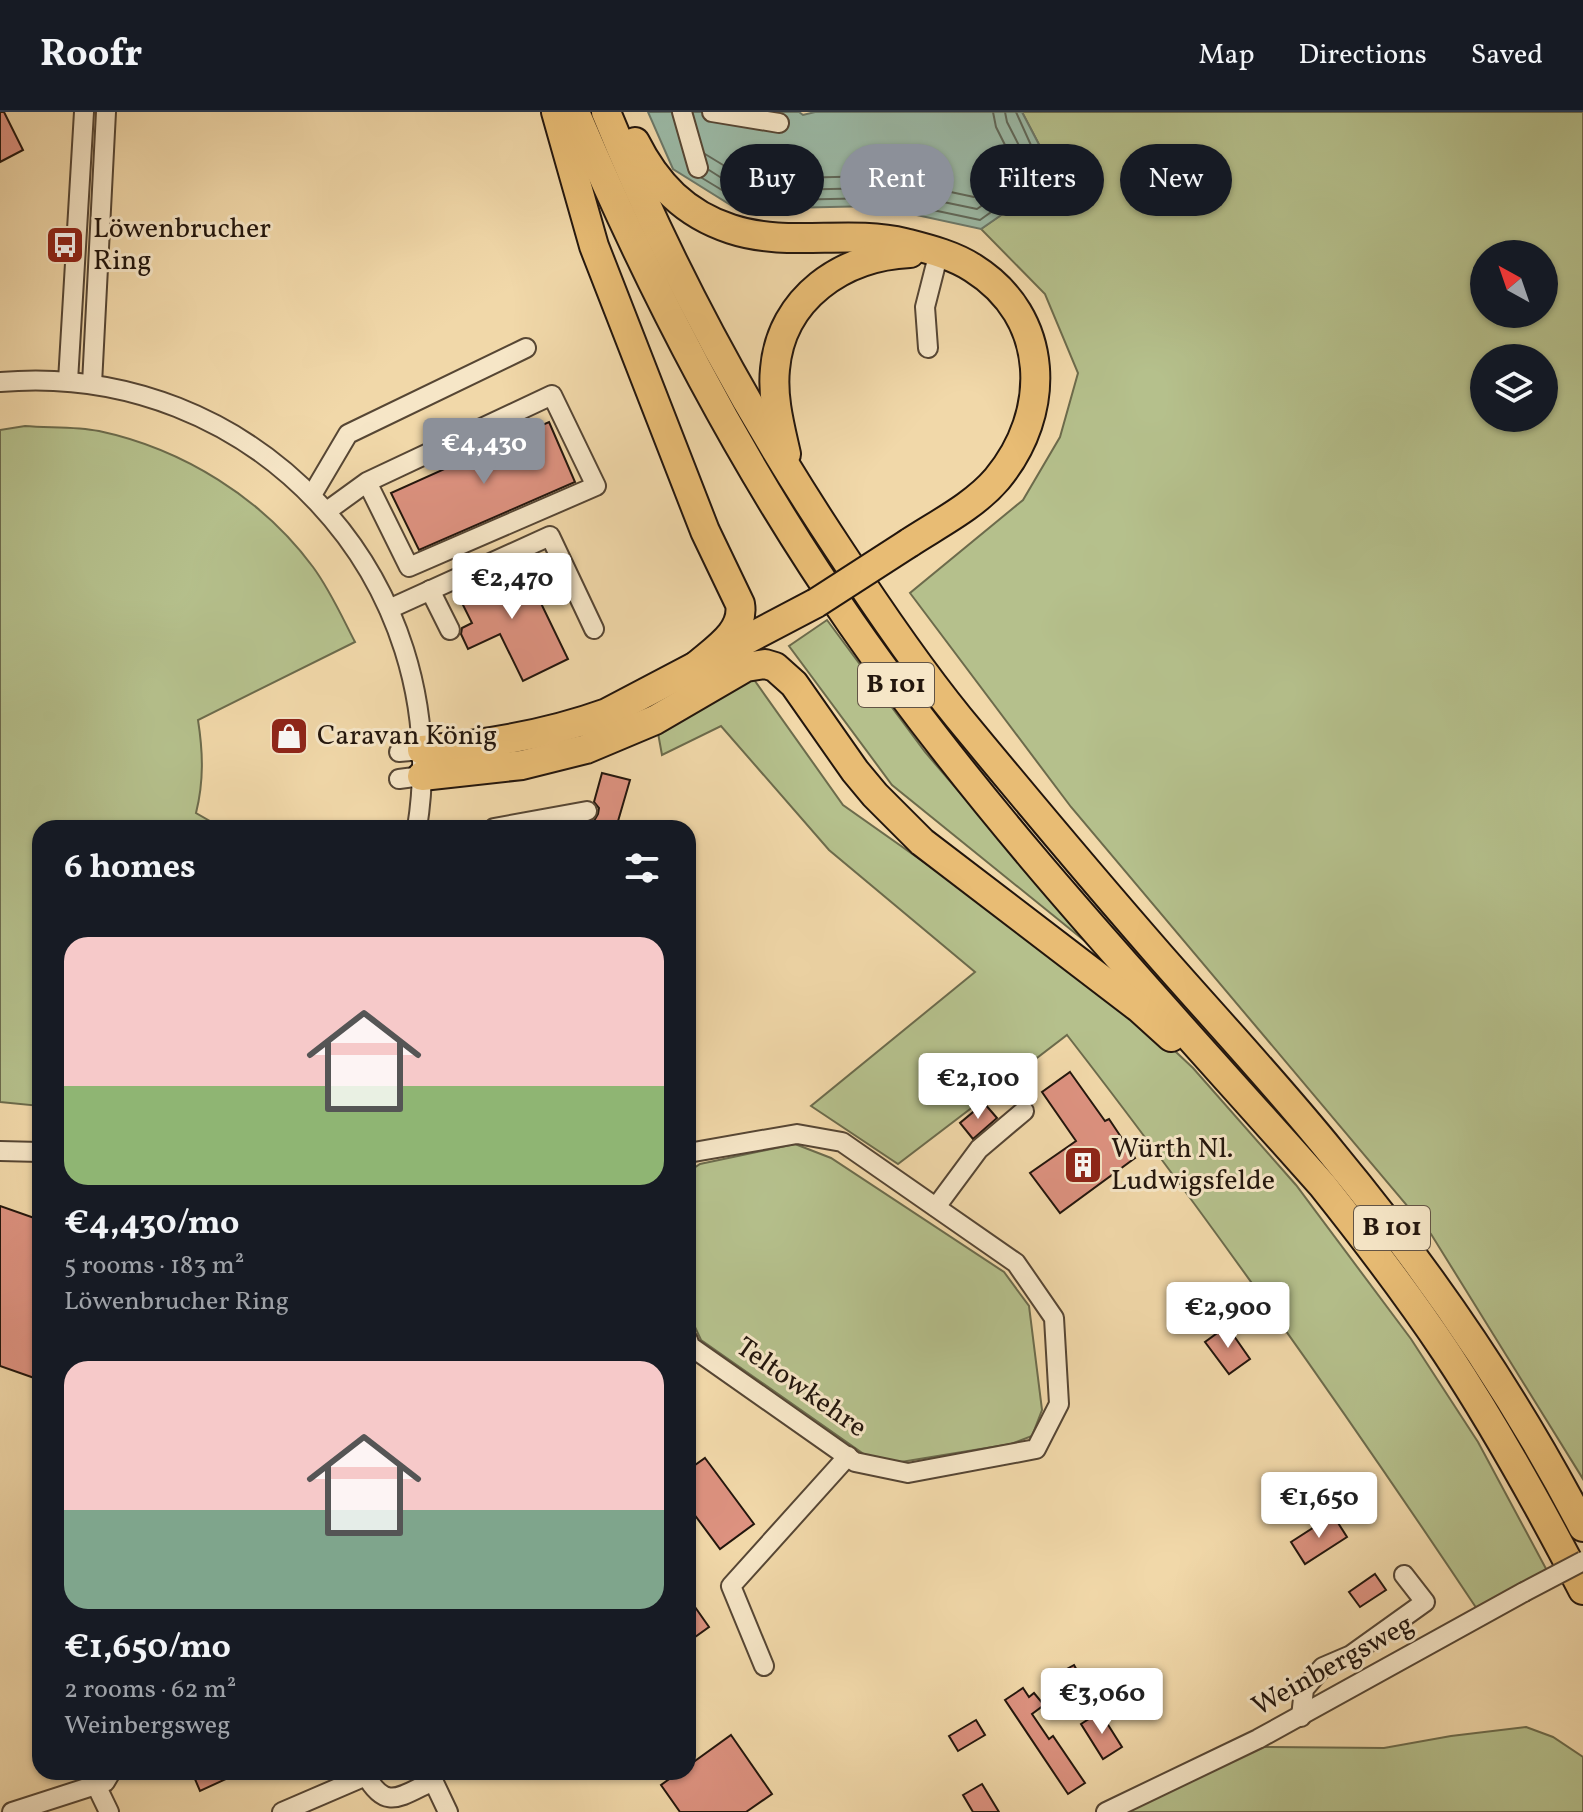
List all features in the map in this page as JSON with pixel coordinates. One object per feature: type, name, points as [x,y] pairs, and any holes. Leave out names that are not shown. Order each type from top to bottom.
[{"type":"highway","points":[[556,112],[594,246],[700,517],[740,604],[742,613],[735,630],[702,677]]},
{"type":"highway","name":"B 101","points":[[575,112],[617,211],[701,380],[798,544],[852,624],[905,698],[1035,860],[1323,1186],[1399,1285],[1471,1390],[1522,1474],[1583,1590]]},
{"type":"highway","name":"B 101","points":[[606,112],[633,178],[755,417],[790,476],[892,629],[958,716],[1153,948],[1304,1119],[1396,1233],[1498,1381],[1583,1527]]},
{"type":"highway","points":[[621,112],[645,161],[663,186],[678,202],[704,219],[731,230],[759,236],[877,238],[939,252],[973,268],[1001,291],[1012,305],[1029,337],[1036,374],[1036,390],[1027,431],[1018,450],[995,482],[964,507],[702,677]]},
{"type":"highway","points":[[790,476],[777,410],[775,370],[784,330],[797,309],[812,290],[853,264],[889,254],[939,252]]},
{"type":"highway","points":[[410,764],[572,726],[702,677],[765,664],[784,673],[800,691],[855,771],[906,827],[950,865],[1139,1008],[1323,1186]]},
{"type":"street","points":[[68,381],[84,112]]},
{"type":"street","points":[[92,384],[106,112]]},
{"type":"street","points":[[682,112],[698,168]]},
{"type":"street","points":[[712,112],[779,123]]},
{"type":"street","points":[[928,348],[925,307],[939,252]]},
{"type":"street","points":[[312,495],[348,434],[526,348]]},
{"type":"street","points":[[0,382],[68,381],[153,398],[215,423],[258,450],[312,495],[361,557],[389,609],[414,684],[410,764],[416,820]]},
{"type":"street","points":[[327,511],[367,482],[552,395],[596,486],[409,567],[367,482]]},
{"type":"street","points":[[389,609],[550,536],[594,629]]},
{"type":"street","points":[[430,590],[450,630]]},
{"type":"street","points":[[538,820],[587,811]]},
{"type":"street","points":[[936,1207],[979,1149],[1024,1111]]},
{"type":"street","name":"Teltowkehre","points":[[696,1152],[797,1134],[842,1142],[936,1207],[1016,1263],[1054,1318],[1059,1404],[1036,1449],[908,1473],[855,1462],[696,1350]]},
{"type":"street","points":[[0,1151],[32,1152]]},
{"type":"street","points":[[764,1666],[731,1586],[848,1456]]},
{"type":"street","name":"Weinbergsweg","points":[[1106,1812],[1301,1717],[1583,1561]]},
{"type":"street","points":[[1301,1717],[1304,1689],[1323,1667],[1351,1655],[1425,1602],[1404,1575]]},
{"type":"street","points":[[14,1812],[60,1805],[106,1780]]},
{"type":"street","points":[[282,1812],[352,1780]]},
{"type":"street","points":[[368,1780],[374,1792],[385,1798],[396,1798],[425,1780]]},
{"type":"street","points":[[433,1780],[448,1812]]},
{"type":"street","points":[[96,1785],[109,1812]]},
{"type":"green space","points":[[1022,112],[1583,112],[1583,1479],[1431,1234],[1071,807],[910,593],[1023,500],[1060,437],[1078,373],[1045,294],[981,229],[1000,216],[1104,216],[1104,144],[1039,144]]},
{"type":"green space","points":[[25,426],[99,431],[161,450],[218,480],[245,498],[293,542],[325,585],[355,642],[198,720],[202,766],[196,813],[208,820],[32,820],[32,1105],[0,1102],[0,430]]},
{"type":"green space","points":[[827,620],[925,752],[1091,946],[892,785],[789,646]]},
{"type":"green space","points":[[750,674],[843,805],[1084,975],[1142,1020],[1193,1068],[1296,1185],[1411,1339],[1478,1442],[1551,1578],[1481,1615],[1279,1321],[1067,1035],[898,1164],[811,1106],[975,972],[829,850],[721,726],[662,755],[658,733]]},
{"type":"green space","points":[[795,1144],[831,1158],[1004,1272],[1029,1306],[1042,1410],[1032,1436],[1011,1444],[901,1462],[868,1457],[701,1340],[696,1329],[696,1167]]},
{"type":"green space","points":[[1526,1727],[1553,1737],[1583,1757],[1583,1812],[1127,1812],[1261,1747],[1384,1748]]},
{"type":"water","points":[[648,112],[799,112],[803,115],[815,112],[1022,112],[1039,144],[970,144],[970,216],[1000,216],[981,229],[921,216],[954,216],[954,144],[840,144],[840,207],[824,207],[824,144],[720,144],[720,198],[673,169]]},
{"type":"building","points":[[0,112],[4,112],[23,150],[0,162]]},
{"type":"building","points":[[549,422],[575,482],[419,550],[391,493]]},
{"type":"building","points":[[521,562],[568,659],[523,681],[500,634],[468,649],[461,634],[462,628],[472,623],[457,593]]},
{"type":"building","points":[[602,773],[630,780],[618,820],[595,820],[599,808],[594,802]]},
{"type":"building","name":"Würth Nl. Ludwigsfelde","points":[[1070,1072],[1105,1121],[1109,1119],[1135,1158],[1060,1213],[1030,1173],[1076,1141],[1042,1092]]},
{"type":"building","points":[[984,1103],[997,1118],[973,1139],[960,1123]]},
{"type":"building","points":[[0,1206],[32,1217],[32,1377],[0,1366]]},
{"type":"building","points":[[1227,1326],[1250,1359],[1229,1374],[1205,1342]]},
{"type":"building","points":[[705,1458],[754,1524],[720,1549],[696,1517],[696,1464]]},
{"type":"building","points":[[1337,1490],[1350,1508],[1339,1517],[1325,1499]]},
{"type":"building","points":[[1333,1515],[1347,1537],[1305,1564],[1291,1542]]},
{"type":"building","points":[[1375,1574],[1386,1590],[1360,1607],[1349,1592]]},
{"type":"building","points":[[696,1608],[709,1627],[696,1636]]},
{"type":"building","points":[[1074,1665],[1088,1690],[1072,1699],[1058,1674]]},
{"type":"building","points":[[1023,1688],[1029,1697],[1034,1693],[1044,1705],[1032,1714],[1049,1739],[1053,1736],[1085,1783],[1068,1794],[1005,1700]]},
{"type":"building","points":[[1100,1712],[1122,1747],[1103,1759],[1081,1724]]},
{"type":"building","points":[[976,1720],[985,1735],[958,1751],[949,1736]]},
{"type":"building","points":[[731,1735],[772,1794],[746,1812],[680,1812],[661,1785],[668,1780],[696,1780],[696,1760]]},
{"type":"building","points":[[195,1780],[224,1780],[200,1791]]},
{"type":"building","points":[[982,1784],[999,1812],[973,1812],[963,1795]]},
{"type":"place","name":"Löwenbrucher Ring","points":[[65,245]]},
{"type":"place","name":"Caravan König","points":[[289,736]]},
{"type":"place","name":"Würth Nl. Ludwigsfelde","points":[[1083,1165]]}]
